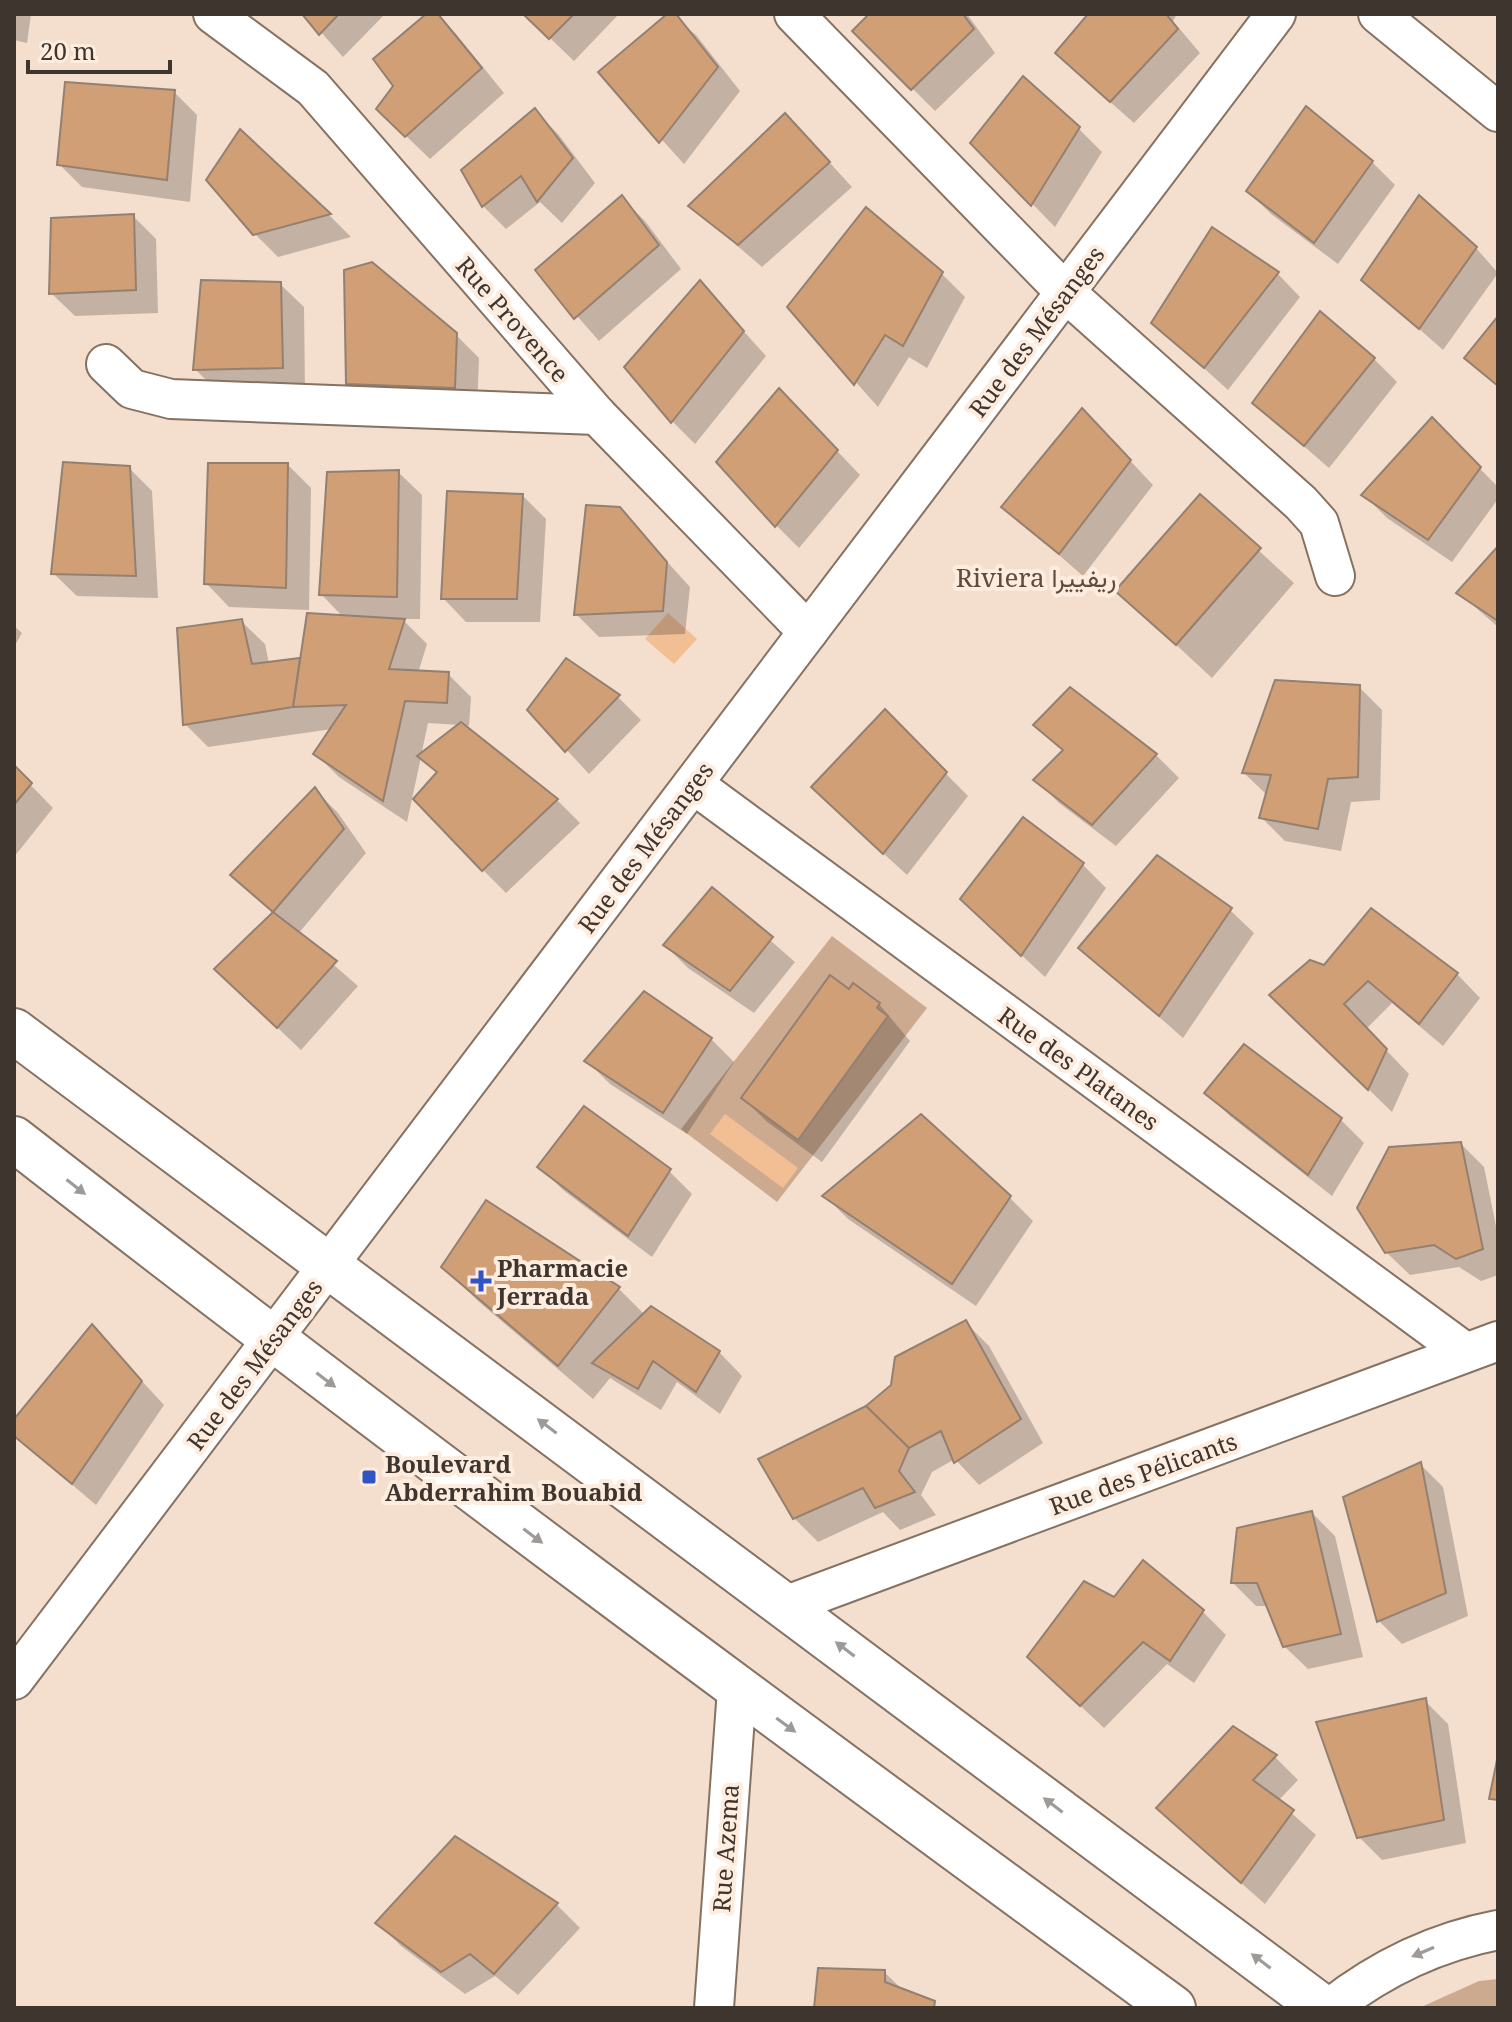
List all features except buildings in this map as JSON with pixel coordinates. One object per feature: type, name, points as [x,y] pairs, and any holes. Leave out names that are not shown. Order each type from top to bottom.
[{"type":"street","name":"Rue Provence","points":[[213,14],[313,88],[597,415],[808,632]]},
{"type":"street","points":[[794,14],[1065,292],[1301,503],[1319,523],[1335,576]]},
{"type":"street","name":"Rue des Mésanges","points":[[14,1680],[1276,14]]},
{"type":"street","points":[[1378,14],[1498,112]]},
{"type":"street","points":[[106,364],[132,389],[171,399],[597,415]]},
{"type":"street","name":"Rue des Platanes","points":[[693,784],[1482,1347]]},
{"type":"street","points":[[14,1031],[1323,2008]]},
{"type":"street","points":[[14,1139],[272,1340],[737,1689],[1173,2008]]},
{"type":"street","name":"Rue des Pélicants","points":[[787,1605],[1482,1347]]},
{"type":"street","name":"Rue Azema","points":[[714,2008],[737,1689]]},
{"type":"street","points":[[1330,2008],[1380,1973],[1409,1958],[1439,1945],[1498,1930]]},
{"type":"shaded area","points":[[668,613],[697,639],[674,664],[645,639]]},
{"type":"shaded area","points":[[832,936],[927,1008],[777,1202],[681,1129]],"holes":[[[830,976],[849,989],[853,984],[888,1017],[798,1140],[741,1098]]]},
{"type":"shaded area","points":[[725,1114],[798,1168],[783,1188],[710,1134]]},
{"type":"shaded area","points":[[1498,1979],[1498,2008],[1419,2008],[1479,1981]]},
{"type":"place","name":"Pharmacie Jerrada","points":[[481,1281]]},
{"type":"place","name":"Boulevard Abderrahim Bouabid","points":[[369,1477]]},
{"type":"district","name":"Riviera ريفييرا","points":[[1036,577]]}]
